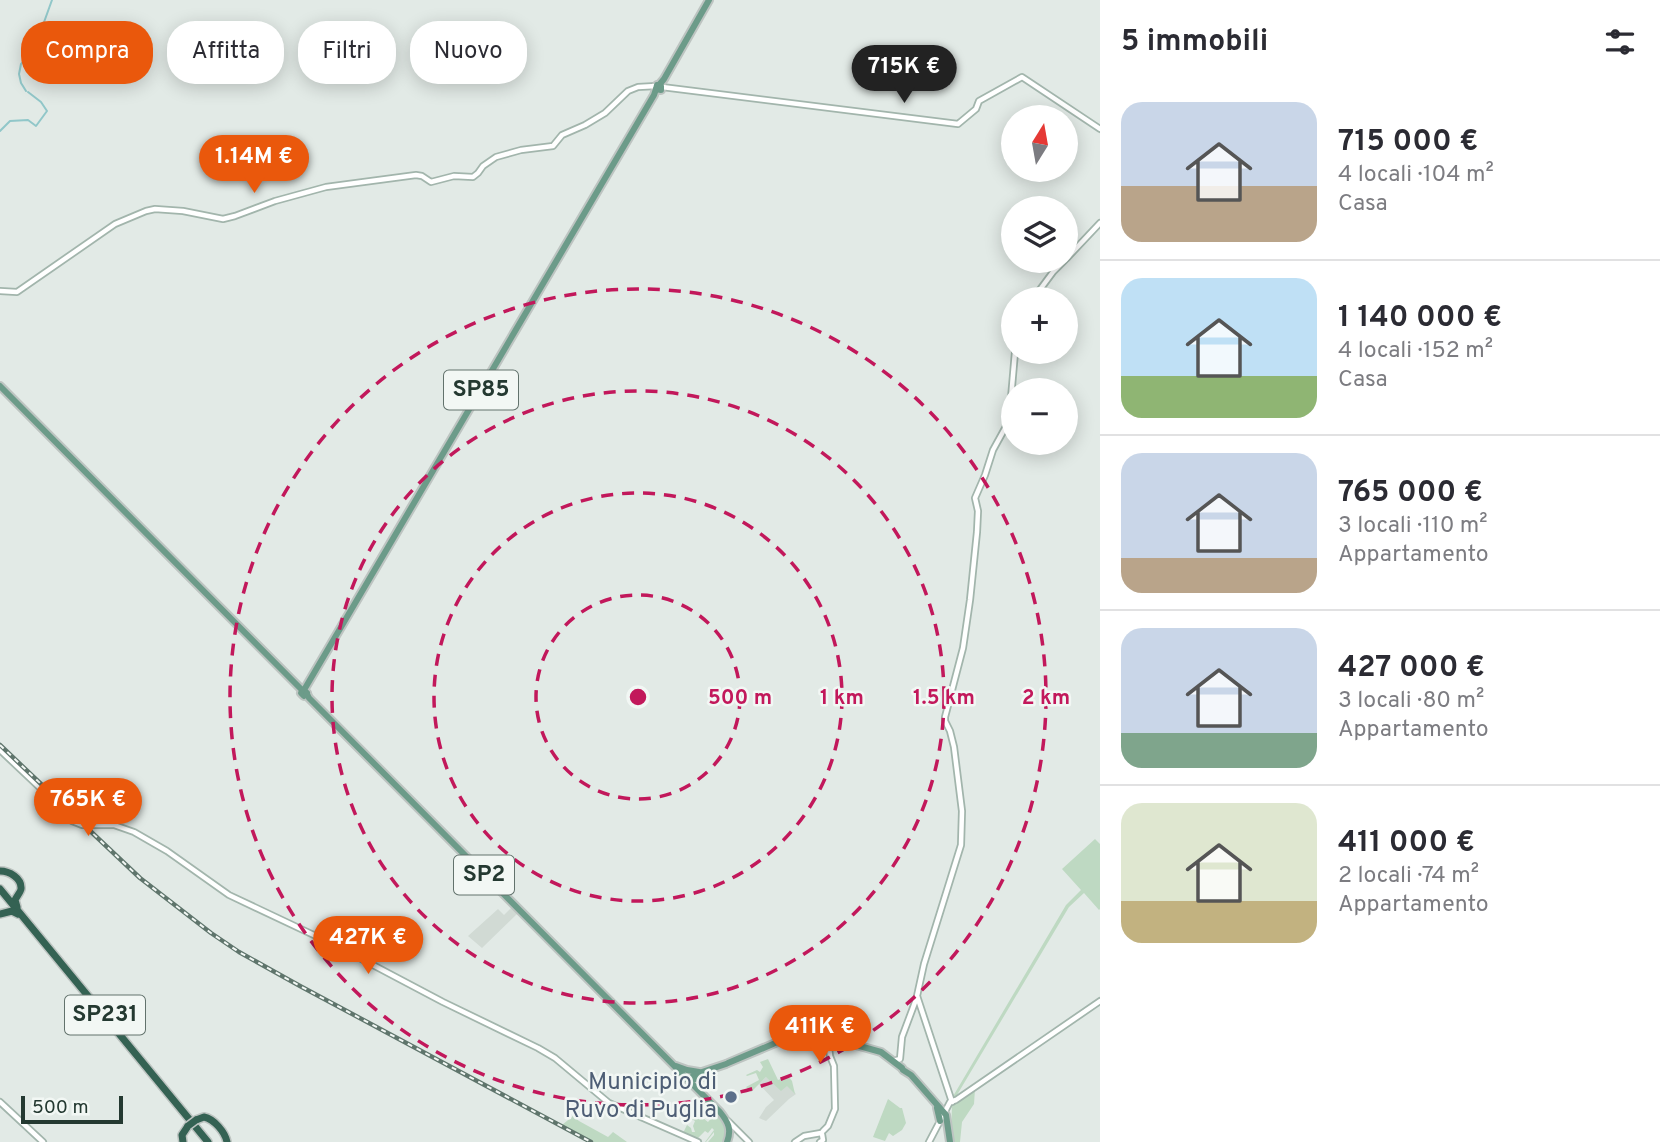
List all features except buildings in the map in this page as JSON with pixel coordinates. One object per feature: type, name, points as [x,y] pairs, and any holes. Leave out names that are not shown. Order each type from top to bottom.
[{"type":"highway","points":[[0,871],[6,871],[16,878],[21,887],[15,900],[19,914]]},
{"type":"highway","points":[[1,892],[9,896],[19,894]]},
{"type":"highway","points":[[1,892],[8,906],[2,914]]},
{"type":"highway","name":"SP231","points":[[1,892],[60,964],[75,978],[80,979],[79,983],[86,996],[207,1142]]},
{"type":"highway","points":[[2,914],[12,911],[19,914]]},
{"type":"highway","points":[[183,1142],[188,1126],[196,1119],[204,1117],[212,1120],[227,1142]]},
{"type":"main road","points":[[659,87],[709,0]]},
{"type":"main road","name":"SP85","points":[[304,692],[659,87]]},
{"type":"main road","name":"SP2","points":[[0,386],[688,1080]]},
{"type":"main road","points":[[688,1080],[701,1072],[791,1038],[806,1034],[817,1035],[882,1054],[900,1066],[944,1113],[949,1142]]},
{"type":"main road","points":[[667,1059],[683,1069],[701,1072]]},
{"type":"main road","points":[[688,1080],[700,1078],[727,1064]]},
{"type":"main road","points":[[695,1088],[696,1084],[710,1073]]},
{"type":"main road","points":[[688,1080],[728,1121],[732,1129],[727,1142]]},
{"type":"street","points":[[0,290],[17,292],[115,224],[149,210],[183,211],[223,219],[326,187],[416,174],[431,182],[451,177],[473,177],[493,158],[553,146],[562,135],[605,113],[628,91],[638,87],[659,87],[958,124],[976,109],[978,102],[1021,77],[1100,129]]},
{"type":"street","points":[[1078,247],[1100,223]]},
{"type":"street","points":[[900,1066],[902,1037],[917,996],[924,964],[961,845],[962,811],[952,738],[945,717],[965,641],[977,532],[978,512],[975,498],[993,451],[1009,421],[1014,364]]},
{"type":"street","points":[[0,750],[72,821],[82,825],[114,825],[134,832],[166,850],[239,900],[337,946],[538,1048],[555,1058],[607,1101],[698,1142]]},
{"type":"street","points":[[917,996],[944,1113]]},
{"type":"street","points":[[929,1142],[944,1113],[1100,1001]]},
{"type":"street","points":[[795,1142],[804,1136],[822,1136],[835,1110],[834,1066],[829,1040]]},
{"type":"street","points":[[0,1102],[43,1142]]},
{"type":"street","points":[[732,1129],[749,1142]]},
{"type":"shaded area","points":[[513,906],[519,912],[482,948],[468,936],[498,909],[504,915]]},
{"type":"shaded area","points":[[766,1077],[787,1085],[796,1094],[766,1121],[759,1118],[774,1100],[759,1084]]},
{"type":"green space","points":[[1095,839],[1100,844],[1100,909],[1084,893],[1069,907],[954,1100],[952,1098],[1066,905],[1081,890],[1062,869]]},
{"type":"green space","points":[[768,1059],[778,1080],[788,1076],[792,1081],[795,1094],[787,1086],[781,1091],[766,1077],[751,1092],[746,1087],[759,1080],[756,1073],[746,1075],[757,1070],[760,1072],[763,1067],[760,1062]]},
{"type":"green space","points":[[975,1089],[974,1104],[962,1122],[960,1142],[952,1142],[952,1105]]},
{"type":"green space","points":[[888,1099],[902,1108],[906,1123],[902,1130],[893,1136],[889,1133],[885,1141],[873,1137]]},
{"type":"green space","points":[[694,1109],[701,1111],[699,1115],[708,1122],[715,1110],[727,1125],[726,1142],[708,1142],[714,1132],[705,1142],[714,1130],[712,1128],[696,1140],[683,1133],[687,1125],[695,1132],[695,1121],[690,1118]]},
{"type":"green space","points":[[573,1116],[608,1137],[613,1132],[627,1142],[594,1142],[562,1125]]},
{"type":"waterway","points":[[26,91],[19,74],[21,64],[34,50],[52,0]]},
{"type":"waterway","points":[[0,131],[10,121],[28,120],[36,126],[47,111],[41,102],[28,92]]},
{"type":"railway","points":[[0,745],[80,821]]},
{"type":"railway","points":[[86,827],[140,878],[239,952],[591,1142]]},
{"type":"place","name":"Municipio di Ruvo di Puglia","points":[[731,1097]]}]
